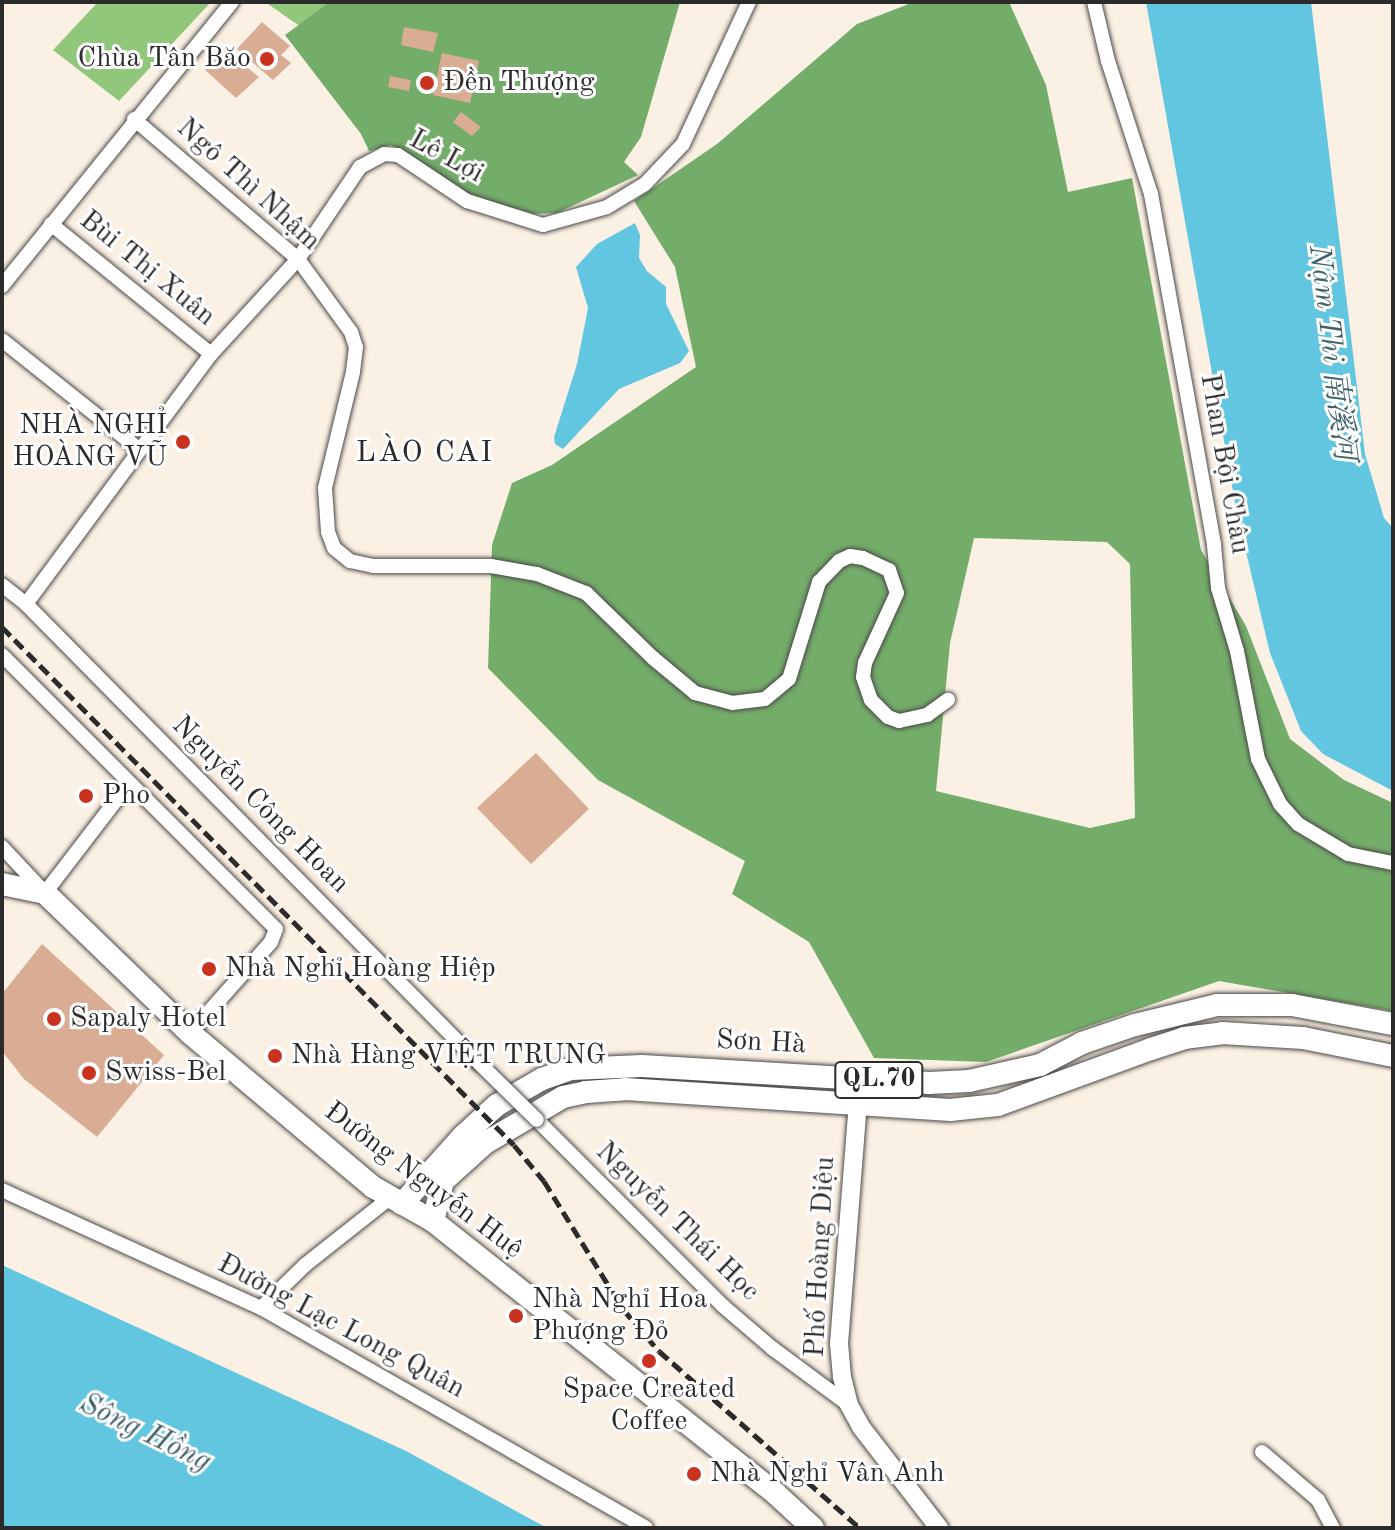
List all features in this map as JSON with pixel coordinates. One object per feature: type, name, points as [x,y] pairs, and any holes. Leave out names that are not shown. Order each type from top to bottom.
[{"type":"main road","points":[[2,884],[45,893]]},
{"type":"main road","name":"Đường Nguyễn Huệ","points":[[45,893],[190,1033],[373,1187],[433,1221],[805,1523]]},
{"type":"main road","name":"Sơn Hà","points":[[396,1200],[497,1105],[542,1079],[571,1069],[642,1066],[929,1083],[1003,1075],[1040,1065],[1082,1043],[1135,1025],[1217,1005],[1292,1005],[1393,1024]]},
{"type":"main road","name":"Sơn Hà","points":[[433,1221],[443,1181],[485,1143],[563,1097],[625,1089],[950,1110],[998,1105],[1162,1045],[1222,1033],[1303,1038],[1393,1056]]},
{"type":"main road","points":[[856,1078],[858,1102]]},
{"type":"street","points":[[2,286],[134,119],[232,2]]},
{"type":"street","name":"Lê Lợi","points":[[26,604],[211,354],[298,259],[360,167],[384,154],[398,155],[467,201],[543,225],[607,207],[645,184],[683,144],[749,2]]},
{"type":"street","name":"Phan Bội Châu","points":[[1094,2],[1108,61],[1151,194],[1214,545],[1218,588],[1237,651],[1258,759],[1280,804],[1298,824],[1348,854],[1393,863]]},
{"type":"street","name":"Ngô Thì Nhậm","points":[[134,119],[298,259],[351,332],[356,347],[325,488],[328,532],[334,548],[350,561],[373,566],[491,566],[537,574],[586,593],[653,658],[695,693],[732,703],[765,699],[789,679],[819,582],[839,561],[850,556],[863,558],[889,570],[897,593],[865,663],[863,677],[871,700],[888,717],[899,721],[927,715],[948,700]]},
{"type":"street","name":"Bùi Thị Xuân","points":[[51,224],[211,354]]},
{"type":"street","points":[[2,340],[140,450]]},
{"type":"street","name":"Nguyễn Công Hoan","points":[[2,585],[26,604],[479,1063]]},
{"type":"street","points":[[2,655],[128,785],[276,929],[271,942],[190,1033]]},
{"type":"street","points":[[2,847],[45,893],[128,785]]},
{"type":"street","name":"Nguyễn Thái Học","points":[[479,1063],[723,1306],[772,1348],[849,1405]]},
{"type":"street","name":"Phố Hoàng Diệu","points":[[858,1102],[839,1343],[849,1405],[861,1427],[939,1528]]},
{"type":"street","name":"Đường Lạc Long Quân","points":[[2,1190],[261,1308],[646,1528]]},
{"type":"street","points":[[261,1308],[305,1265],[396,1200]]},
{"type":"street","points":[[1262,1452],[1318,1500],[1333,1528]]},
{"type":"green space","points":[[98,2],[211,2],[119,101],[53,50]]},
{"type":"green space","points":[[265,2],[330,2],[301,27]]},
{"type":"green space","points":[[330,2],[680,2],[641,137],[624,162],[638,175],[557,213],[533,214],[471,195],[391,145],[369,151],[361,134],[285,35]]},
{"type":"green space","points":[[914,2],[1009,2],[1046,85],[1068,192],[1132,178],[1201,550],[1246,626],[1290,739],[1344,780],[1393,803],[1393,1011],[1219,981],[986,1062],[874,1058],[809,942],[732,894],[745,861],[598,780],[488,668],[492,545],[512,483],[552,465],[696,367],[675,267],[634,201],[717,144],[857,24]],"holes":[[[974,538],[1107,542],[1130,564],[1135,818],[1090,828],[936,791],[950,643]]]},
{"type":"water","name":"Nậm Thi 南溪河","points":[[1146,2],[1311,2],[1365,454],[1384,518],[1393,528],[1393,791],[1323,754],[1301,731],[1270,653],[1237,514]]},
{"type":"water","points":[[635,223],[640,235],[639,258],[647,271],[666,287],[666,304],[689,351],[680,363],[619,389],[563,449],[555,444],[554,437],[577,364],[588,308],[576,267],[597,244]]},
{"type":"water","name":"Sông Hồng","points":[[2,1265],[406,1451],[547,1528],[2,1528]]},
{"type":"building","name":"Chùa Tân Băo","points":[[262,22],[290,46],[281,55],[291,63],[273,80],[237,49]]},
{"type":"building","points":[[404,27],[438,33],[433,52],[401,45]]},
{"type":"building","points":[[224,49],[259,77],[236,98],[205,70]]},
{"type":"building","points":[[442,53],[479,61],[470,103],[433,95]]},
{"type":"building","points":[[390,76],[411,80],[409,91],[388,87]]},
{"type":"building","points":[[461,112],[481,127],[472,136],[453,122]]},
{"type":"building","points":[[536,753],[589,809],[531,864],[477,808]]},
{"type":"building","points":[[42,944],[164,1055],[97,1137],[24,1079],[2,1051],[2,994]]},
{"type":"railway","points":[[2,627],[514,1145],[544,1181],[623,1309],[659,1351],[860,1528]]},
{"type":"place","name":"Chùa Tân Băo","points":[[267,59]]},
{"type":"place","name":"Đền Thượng","points":[[427,83]]},
{"type":"place","name":"NHÀ NGHỈ HOÀNG VŨ","points":[[183,442]]},
{"type":"place","name":"Pho","points":[[86,796]]},
{"type":"place","name":"Nhà Nghỉ Hoàng Hiệp","points":[[209,969]]},
{"type":"place","name":"Sapaly Hotel","points":[[54,1019]]},
{"type":"place","name":"Nhà Hàng VIỆT TRUNG","points":[[275,1056]]},
{"type":"place","name":"Swiss-Bel","points":[[89,1073]]},
{"type":"place","name":"Nhà Nghỉ Hoa Phượng Đỏ","points":[[516,1316]]},
{"type":"place","name":"Space Created Coffee","points":[[649,1361]]},
{"type":"place","name":"Nhà Nghỉ Vân Anh","points":[[694,1474]]},
{"type":"district","name":"LÀO CAI","points":[[425,453]]}]
